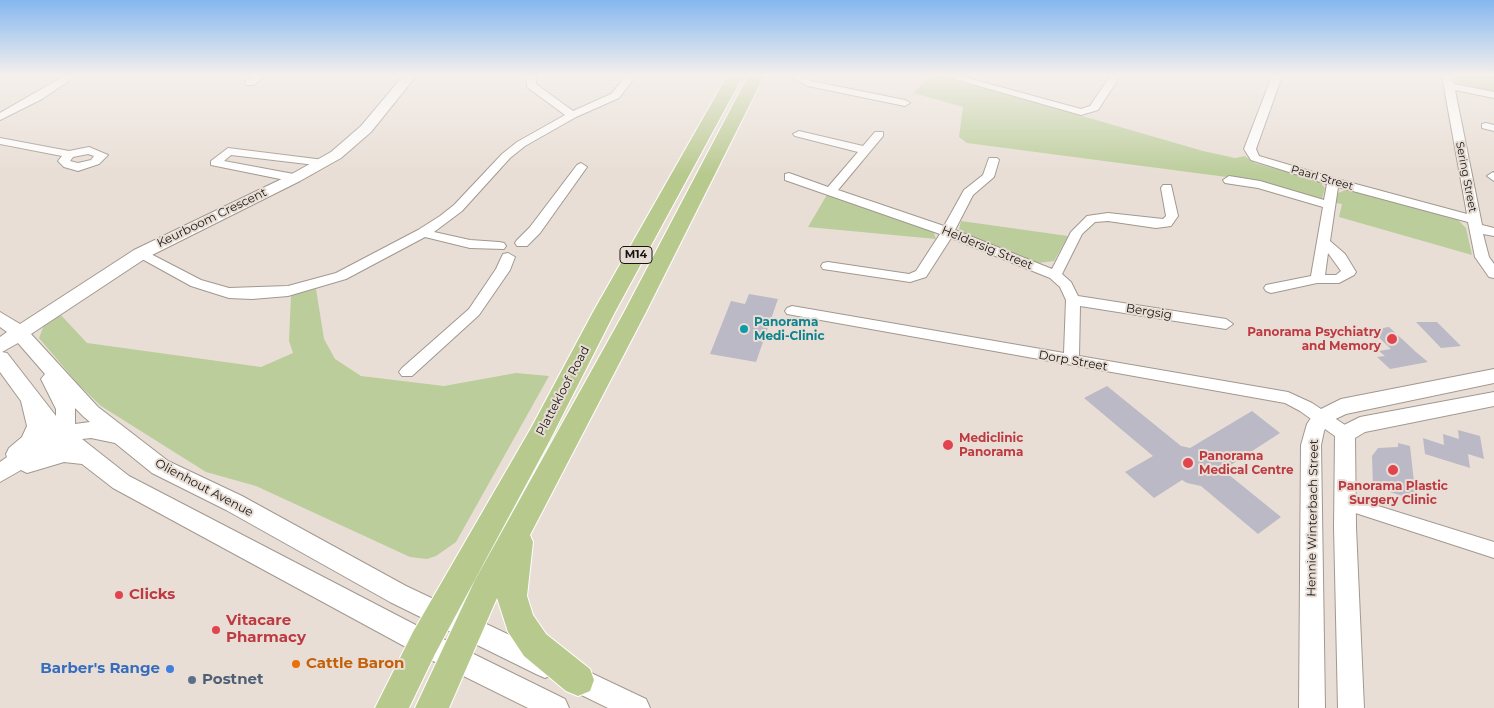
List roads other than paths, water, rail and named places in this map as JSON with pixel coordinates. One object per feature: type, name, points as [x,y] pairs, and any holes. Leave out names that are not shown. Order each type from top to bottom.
[{"type":"main road","name":"Plattekloof Road","points":[[392,708],[424,643],[717,109]]},
{"type":"main road","name":"M14","points":[[432,708],[468,628],[634,314],[739,109]]},
{"type":"main road","points":[[520,528],[512,596],[516,616],[522,628],[535,645],[578,680]]},
{"type":"street","points":[[0,117],[15,109]]},
{"type":"street","name":"Keurboom Crescent","points":[[0,346],[140,254],[296,178],[324,162],[352,142],[381,109]]},
{"type":"street","points":[[564,109],[572,115]]},
{"type":"street","points":[[140,254],[196,283],[229,293],[270,294],[307,287],[341,276],[423,233],[458,208],[510,152],[540,132],[585,109]]},
{"type":"street","points":[[1070,109],[1081,112],[1093,109]]},
{"type":"street","name":"Paarl Street","points":[[1265,109],[1250,152],[1255,158],[1475,224],[1494,232]]},
{"type":"street","name":"Sering Street","points":[[1453,109],[1482,257],[1494,274]]},
{"type":"street","points":[[799,134],[865,150]]},
{"type":"street","points":[[832,190],[879,134]]},
{"type":"street","points":[[0,141],[69,154]]},
{"type":"street","points":[[296,178],[215,163],[228,151],[324,162]]},
{"type":"street","points":[[828,266],[902,278],[916,277],[924,271],[948,232],[969,190],[988,177],[992,160]]},
{"type":"street","points":[[423,233],[503,252],[520,254],[523,250],[522,243],[535,230],[581,167]]},
{"type":"street","name":"Heldersig Street","points":[[789,177],[832,190],[948,232],[1055,275],[1066,285],[1073,300]]},
{"type":"street","points":[[1229,180],[1260,185],[1328,205]]},
{"type":"street","points":[[1317,279],[1333,182]]},
{"type":"street","points":[[1055,275],[1077,232],[1091,218],[1108,217],[1156,224],[1167,222],[1172,216],[1167,188]]},
{"type":"street","points":[[1271,288],[1317,279],[1339,279],[1349,272],[1340,257],[1322,241]]},
{"type":"street","points":[[407,372],[474,312],[502,270],[503,252]]},
{"type":"street","points":[[1071,360],[1073,300]]},
{"type":"street","name":"Bergsig","points":[[1073,300],[1226,324]]},
{"type":"street","name":"Dorp Street","points":[[792,311],[1288,398],[1322,417],[1345,434]]},
{"type":"street","name":"Olienhout Avenue","points":[[0,318],[19,332],[91,412],[160,467],[234,503],[440,615]]},
{"type":"street","points":[[0,358],[26,395],[61,433],[121,482],[166,508],[424,643],[556,708]]},
{"type":"street","points":[[50,367],[50,376],[66,409],[66,421],[61,433]]},
{"type":"street","points":[[1322,417],[1355,404],[1494,376]]},
{"type":"street","points":[[0,467],[20,452],[36,431],[36,420],[26,395]]},
{"type":"street","points":[[1357,706],[1347,628],[1345,434],[1360,425],[1494,399]]},
{"type":"street","name":"Hennie Winterbach Street","points":[[1312,708],[1311,445],[1314,430],[1322,417]]},
{"type":"street","points":[[0,475],[61,433],[91,430],[119,436]]},
{"type":"street","points":[[0,475],[48,457],[64,454],[87,456]]},
{"type":"street","points":[[1346,503],[1494,550]]},
{"type":"street","points":[[440,615],[637,708]]},
{"type":"place","name":"Panorama Medi-Clinic","points":[[744,329]]},
{"type":"place","name":"Panorama Psychiatry and Memory","points":[[1392,339]]},
{"type":"place","name":"Mediclinic Panorama","points":[[948,445]]},
{"type":"place","name":"Panorama Medical Centre","points":[[1188,463]]},
{"type":"place","name":"Panorama Plastic Surgery Clinic","points":[[1393,470]]},
{"type":"place","name":"Clicks","points":[[119,595]]},
{"type":"place","name":"Vitacare Pharmacy","points":[[216,630]]},
{"type":"place","name":"Cattle Baron","points":[[296,664]]},
{"type":"place","name":"Barber's Range","points":[[170,669]]},
{"type":"place","name":"Postnet","points":[[192,680]]}]
